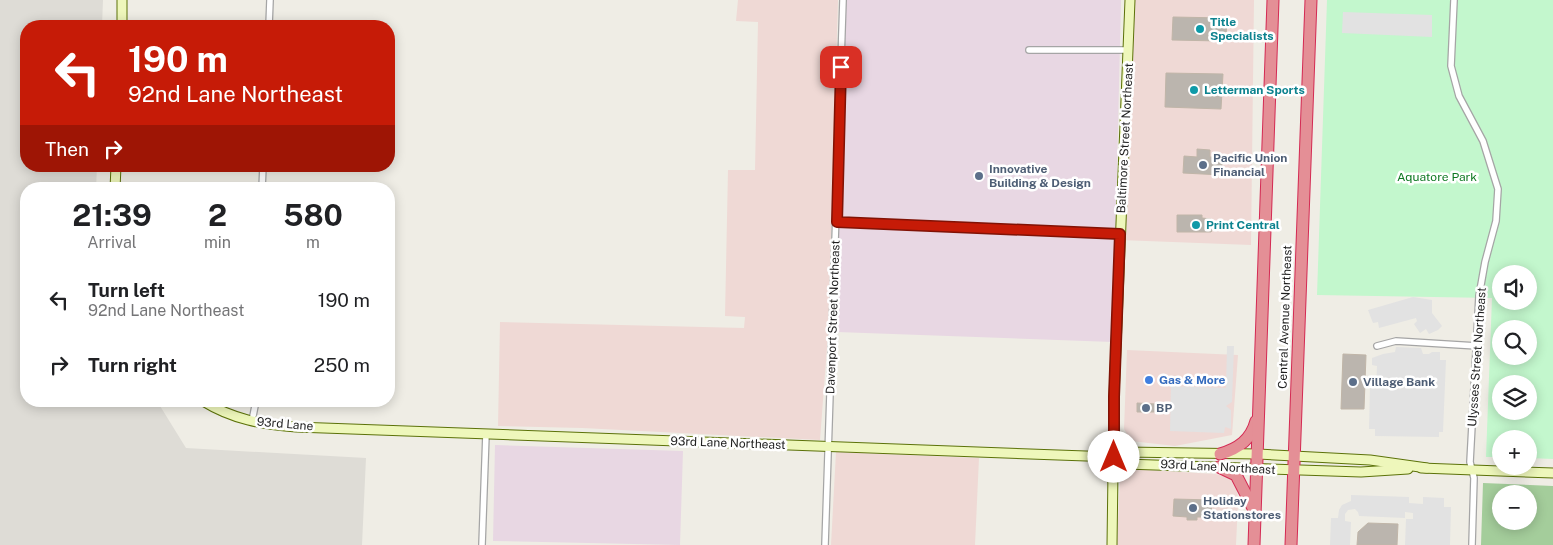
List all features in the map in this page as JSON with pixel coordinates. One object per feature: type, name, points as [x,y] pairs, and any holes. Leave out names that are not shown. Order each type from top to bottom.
[{"type":"highway","name":"Central Avenue Northeast","points":[[1254,545],[1273,0]]},
{"type":"highway","name":"Central Avenue Northeast","points":[[1291,545],[1311,0]]},
{"type":"highway","points":[[1220,454],[1243,444],[1254,429],[1259,408]]},
{"type":"highway","points":[[1219,467],[1236,475],[1246,492],[1255,514]]},
{"type":"street","points":[[122,0],[122,20]]},
{"type":"street","points":[[269,20],[270,0]]},
{"type":"street","name":"Davenport Street Northeast","points":[[825,545],[843,0]]},
{"type":"street","name":"Baltimore Street Northeast","points":[[1112,545],[1114,397],[1130,0]]},
{"type":"street","name":"Ulysses Street Northeast","points":[[1454,0],[1450,66],[1459,96],[1483,141],[1498,189],[1496,221],[1485,262],[1479,296],[1471,470],[1474,478],[1472,545]]},
{"type":"street","points":[[1029,50],[1129,50]]},
{"type":"street","points":[[837,222],[1120,234]]},
{"type":"street","points":[[1377,346],[1396,341],[1477,346]]},
{"type":"street","name":"93rd Lane","points":[[215,407],[252,422],[342,428]]},
{"type":"street","points":[[252,422],[255,407]]},
{"type":"street","name":"93rd Lane Northeast","points":[[342,428],[1114,457],[1125,452],[1258,454],[1370,460],[1427,468]]},
{"type":"street","points":[[482,545],[486,434]]},
{"type":"street","name":"93rd Lane Northeast","points":[[1114,457],[1125,464],[1294,471],[1361,472],[1427,468]]},
{"type":"street","points":[[1427,468],[1553,473]]},
{"type":"shaded area","points":[[0,0],[103,0],[102,20],[20,20],[20,172],[97,172],[96,182],[20,182],[20,407],[161,407],[186,448],[366,458],[362,545],[0,545]]},
{"type":"shaded area","points":[[738,0],[838,0],[828,334],[820,440],[582,428],[498,426],[500,322],[744,328],[745,317],[725,316],[728,170],[755,170],[758,22],[736,21]]},
{"type":"shaded area","points":[[843,0],[1121,0],[1113,342],[837,332]]},
{"type":"shaded area","points":[[1135,0],[1254,0],[1251,245],[1120,240]]},
{"type":"shaded area","points":[[1343,12],[1432,15],[1432,37],[1342,33]]},
{"type":"shaded area","points":[[1413,297],[1432,300],[1432,313],[1442,326],[1438,330],[1429,334],[1426,329],[1420,333],[1414,324],[1417,321],[1416,318],[1379,328],[1378,322],[1373,323],[1368,310]]},
{"type":"shaded area","points":[[1227,346],[1234,346],[1232,402],[1226,406],[1231,410],[1231,429],[1225,427],[1224,433],[1170,431],[1171,386],[1226,388]]},
{"type":"shaded area","points":[[1396,347],[1421,348],[1423,354],[1440,352],[1440,360],[1446,360],[1443,432],[1439,432],[1439,437],[1375,436],[1375,429],[1369,429],[1370,388],[1376,387],[1377,366],[1372,365],[1372,358],[1395,352]]},
{"type":"shaded area","points":[[1127,350],[1238,355],[1232,435],[1175,446],[1131,441],[1124,429]]},
{"type":"shaded area","points":[[495,445],[683,451],[680,545],[493,541]]},
{"type":"shaded area","points":[[836,452],[979,458],[975,545],[831,545]]},
{"type":"shaded area","points":[[1131,469],[1215,474],[1227,477],[1237,484],[1236,545],[1117,545],[1120,478]]},
{"type":"shaded area","points":[[1351,495],[1409,497],[1409,503],[1423,504],[1423,497],[1444,498],[1444,507],[1451,507],[1450,545],[1405,545],[1406,519],[1413,519],[1413,513],[1405,512],[1405,518],[1359,516],[1355,509],[1348,510],[1345,514],[1345,521],[1351,522],[1350,545],[1330,545],[1331,518],[1338,518],[1339,510],[1342,505],[1351,501]]},
{"type":"green space","name":"Aquatore Park","points":[[1327,0],[1553,0],[1553,459],[1537,458],[1537,430],[1492,430],[1492,457],[1486,457],[1492,298],[1317,295]]},
{"type":"green space","points":[[1483,483],[1530,485],[1492,485],[1492,530],[1537,530],[1537,485],[1553,486],[1553,545],[1481,545]]},
{"type":"building","name":"Title Specialists","points":[[1173,17],[1223,18],[1227,24],[1226,34],[1220,41],[1172,40]]},
{"type":"building","name":"Letterman Sports","points":[[1166,73],[1223,74],[1221,109],[1165,107]]},
{"type":"building","name":"Pacific Union Financial","points":[[1197,149],[1210,150],[1210,157],[1222,157],[1222,175],[1183,173],[1184,156],[1197,157]]},
{"type":"building","name":"Print Central","points":[[1177,215],[1202,215],[1202,218],[1211,219],[1215,228],[1211,232],[1177,232]]},
{"type":"building","name":"Village Bank","points":[[1343,354],[1366,355],[1364,409],[1341,409]]},
{"type":"building","name":"BP","points":[[1137,403],[1156,404],[1155,412],[1137,412]]},
{"type":"building","name":"Holiday Stationstores","points":[[1174,499],[1212,500],[1211,517],[1197,517],[1197,520],[1187,520],[1187,517],[1173,516]]},
{"type":"building","points":[[1368,523],[1398,524],[1397,545],[1357,545],[1358,532]]},
{"type":"place","name":"Title Specialists","points":[[1200,29]]},
{"type":"place","name":"Letterman Sports","points":[[1194,90]]},
{"type":"place","name":"Pacific Union Financial","points":[[1203,165]]},
{"type":"place","name":"Innovative Building & Design","points":[[979,176]]},
{"type":"place","name":"Print Central","points":[[1196,225]]},
{"type":"place","name":"Gas & More","points":[[1149,380]]},
{"type":"place","name":"Village Bank","points":[[1353,382]]},
{"type":"place","name":"BP","points":[[1146,408]]},
{"type":"place","name":"Holiday Stationstores","points":[[1193,508]]},
{"type":"route","points":[[841,67],[837,222],[1120,234],[1114,397],[1114,457]]}]
